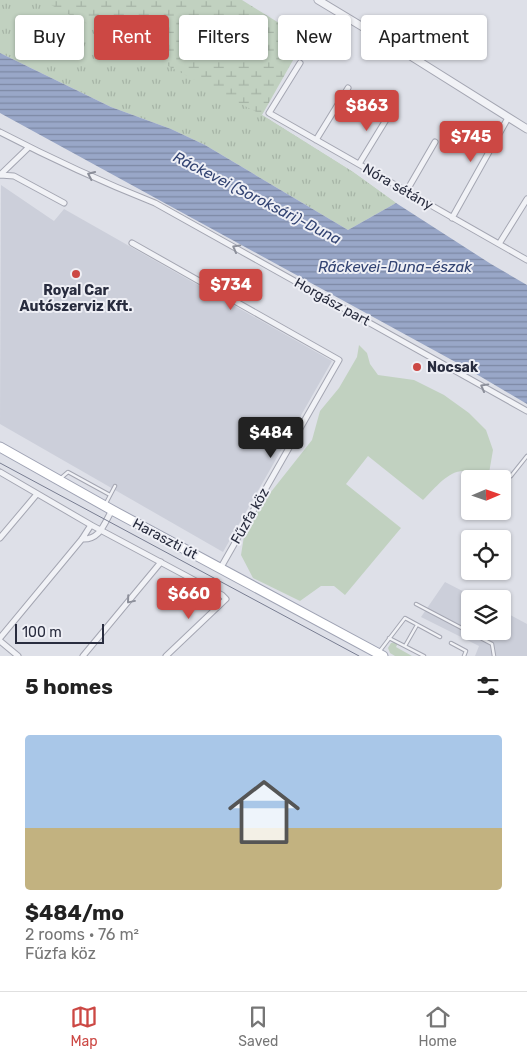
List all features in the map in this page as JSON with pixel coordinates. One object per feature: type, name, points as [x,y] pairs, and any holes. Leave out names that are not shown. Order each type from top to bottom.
[{"type":"main road","name":"Haraszti út","points":[[0,447],[108,508],[380,654]]},
{"type":"street","points":[[318,0],[527,129]]},
{"type":"street","name":"Nóra sétány","points":[[300,64],[269,113],[527,260]]},
{"type":"street","points":[[316,140],[348,88]]},
{"type":"street","points":[[359,164],[392,110]]},
{"type":"street","points":[[452,218],[508,118]]},
{"type":"street","name":"Horgász part","points":[[0,132],[127,192],[155,202],[527,411]]},
{"type":"street","points":[[406,192],[435,142]]},
{"type":"street","points":[[0,175],[29,147]]},
{"type":"street","points":[[0,175],[14,176],[64,203]]},
{"type":"street","points":[[499,244],[527,199]]},
{"type":"street","name":"Fűzfa köz","points":[[132,243],[339,360],[220,568]]},
{"type":"street","name":"Haraszti út","points":[[0,472],[91,525],[222,595],[226,599],[166,656]]},
{"type":"street","points":[[0,538],[37,494]]},
{"type":"street","points":[[82,539],[93,538],[101,530],[108,508]]},
{"type":"street","points":[[18,656],[0,639],[82,539],[91,525]]},
{"type":"street","points":[[83,656],[161,562]]},
{"type":"lane","points":[[511,476],[527,456]]},
{"type":"lane","points":[[59,481],[68,472],[110,494]]},
{"type":"lane","points":[[108,508],[110,494],[115,486]]},
{"type":"lane","points":[[416,604],[492,644],[494,656]]},
{"type":"lane","points":[[380,654],[389,638],[405,618],[440,637]]},
{"type":"lane","points":[[405,646],[417,625]]},
{"type":"lane","points":[[389,638],[424,656]]},
{"type":"lane","points":[[451,643],[466,651],[464,656]]},
{"type":"shaded area","points":[[1,185],[54,221],[64,209],[332,361],[223,552],[0,424]]},
{"type":"shaded area","points":[[445,582],[461,590],[461,637],[421,617]]},
{"type":"shaded area","points":[[511,615],[527,624],[527,656],[475,656],[479,646],[467,640],[511,640]]},
{"type":"green space","points":[[0,0],[242,0],[266,15],[179,15],[179,60],[268,60],[268,16],[278,22],[278,60],[293,60],[262,115],[353,172],[396,203],[18,60],[84,60],[84,15],[15,15],[15,59],[0,53]]},
{"type":"green space","points":[[0,0],[40,0],[70,15],[15,15],[15,60],[84,60],[84,22],[94,27],[94,60],[156,60],[262,115],[353,172],[396,203],[348,230],[205,145],[171,129],[111,107],[0,53]]},
{"type":"green space","points":[[359,345],[367,353],[370,364],[378,375],[414,380],[444,395],[469,413],[486,430],[493,450],[490,470],[461,470],[443,480],[423,500],[368,456],[346,484],[401,528],[345,595],[334,586],[321,586],[300,601],[253,578],[241,555],[244,536],[263,502],[312,440],[320,411],[339,388],[357,357]]},
{"type":"green space","points":[[391,643],[398,643],[396,647],[412,656],[395,656],[390,653],[388,648]]},
{"type":"water","name":"Ráckevei-Duna-észak","points":[[0,53],[111,107],[171,129],[205,145],[348,230],[396,203],[527,285],[527,404],[461,365],[0,113]]},
{"type":"tram line","points":[[0,463],[359,656]]},
{"type":"place","name":"Royal Car Autószerviz Kft.","points":[[76,274]]},
{"type":"place","name":"Nocsak","points":[[417,367]]},
{"type":"water label","name":"Ráckevei (Soroksári)-Duna","points":[[257,198]]}]
